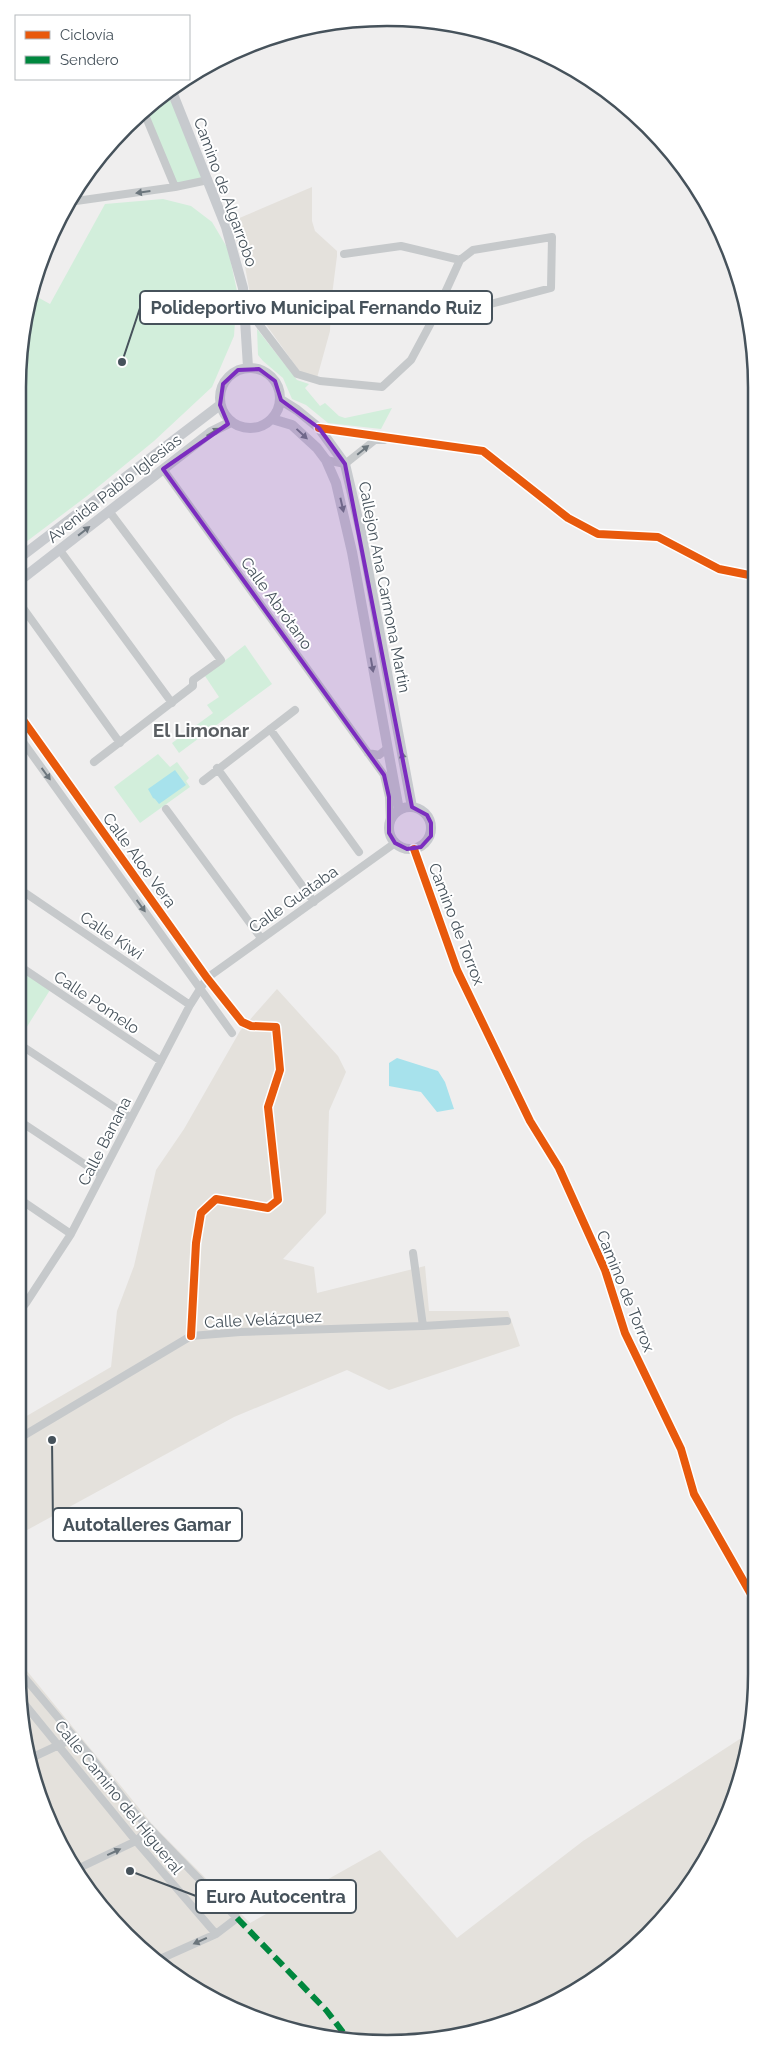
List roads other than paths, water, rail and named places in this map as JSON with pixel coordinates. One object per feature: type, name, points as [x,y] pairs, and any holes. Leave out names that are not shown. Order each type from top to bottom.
[{"type":"street","name":"Camino de Algarrobo","points":[[175,96],[226,227],[243,288],[248,367]]},
{"type":"street","points":[[146,118],[175,187]]},
{"type":"street","points":[[79,201],[175,187],[208,180]]},
{"type":"street","points":[[245,315],[252,315],[297,374],[320,381],[382,386],[411,360],[433,320],[460,260],[473,250],[552,236],[550,288],[433,320]]},
{"type":"street","points":[[344,254],[401,246],[460,260]]},
{"type":"street","points":[[248,367],[263,371],[275,381],[280,390],[281,400],[278,410],[264,426],[242,427],[224,415],[220,405],[220,394],[222,384],[233,373],[248,367]]},
{"type":"street","name":"Callejon Ana Carmona Martin","points":[[281,400],[319,428],[345,464],[361,532],[412,807]]},
{"type":"street","name":"Avenida Pablo Iglesias","points":[[26,553],[220,405]]},
{"type":"street","name":"Callejon Ana Carmona Martin","points":[[272,419],[292,425],[317,448],[326,460],[336,483],[352,552],[400,810]]},
{"type":"street","name":"Avenida Pablo Iglesias","points":[[26,576],[211,432],[232,422]]},
{"type":"street","points":[[319,428],[483,451],[568,518],[598,534],[658,537],[719,570],[748,575]]},
{"type":"street","points":[[326,460],[345,464],[376,440],[404,439]]},
{"type":"street","name":"Calle Abrótano","points":[[163,469],[384,775],[390,797],[390,823]]},
{"type":"street","points":[[94,762],[172,703],[193,686],[193,680],[221,660],[109,511]]},
{"type":"street","points":[[59,550],[172,703]]},
{"type":"street","points":[[26,611],[120,743]]},
{"type":"street","points":[[202,781],[295,710]]},
{"type":"street","name":"Calle Aloe Vera","points":[[26,725],[207,978],[242,1022],[252,1026],[276,1027],[280,1070],[268,1106],[278,1200],[268,1208],[216,1199],[201,1213],[196,1244],[191,1336]]},
{"type":"street","points":[[270,729],[359,852]]},
{"type":"street","name":"Calle Aloe Vera","points":[[26,746],[201,988],[232,1034]]},
{"type":"street","points":[[368,753],[379,755],[388,748]]},
{"type":"street","points":[[217,768],[314,902]]},
{"type":"street","points":[[412,807],[427,815],[431,823],[432,832],[427,842],[414,849],[407,849],[395,843],[389,832],[390,823],[394,815],[400,810],[412,807]]},
{"type":"street","points":[[166,809],[261,938]]},
{"type":"street","name":"Calle Guataba","points":[[207,978],[395,843]]},
{"type":"street","name":"Camino de Torrox","points":[[414,849],[457,970],[530,1121],[559,1168],[605,1270],[624,1333],[681,1449],[694,1494],[748,1590]]},
{"type":"street","name":"Calle Kiwi","points":[[26,893],[190,1004]]},
{"type":"street","name":"Calle Pomelo","points":[[26,970],[161,1061]]},
{"type":"street","name":"Calle Banana","points":[[26,1303],[71,1234],[190,1004],[207,978]]},
{"type":"street","points":[[26,1049],[131,1118]]},
{"type":"street","points":[[26,1125],[101,1175]]},
{"type":"street","points":[[26,1203],[71,1234]]},
{"type":"street","points":[[413,1253],[423,1326]]},
{"type":"street","name":"Calle Velázquez","points":[[26,1434],[191,1336],[240,1332],[423,1326],[507,1321]]},
{"type":"street","name":"Calle Camino del Higueral","points":[[26,1680],[74,1738],[88,1752],[134,1812],[237,1918],[216,1934],[136,1842],[28,1708]]},
{"type":"street","points":[[36,1756],[74,1738]]},
{"type":"street","points":[[83,1867],[136,1842],[150,1828]]},
{"type":"street","points":[[164,1957],[216,1934]]},
{"type":"water","points":[[175,770],[186,785],[159,804],[148,789]]},
{"type":"water","points":[[397,1058],[438,1071],[445,1082],[454,1109],[437,1112],[421,1092],[389,1086],[389,1063]]},
{"type":"place","name":"Polideportivo Municipal Fernando Ruiz","points":[[122,362]]},
{"type":"place","name":"Autotalleres Gamar","points":[[52,1440]]},
{"type":"place","name":"Euro Autocentra","points":[[130,1871]]},
{"type":"district","name":"El Limonar","points":[[201,730]]}]
